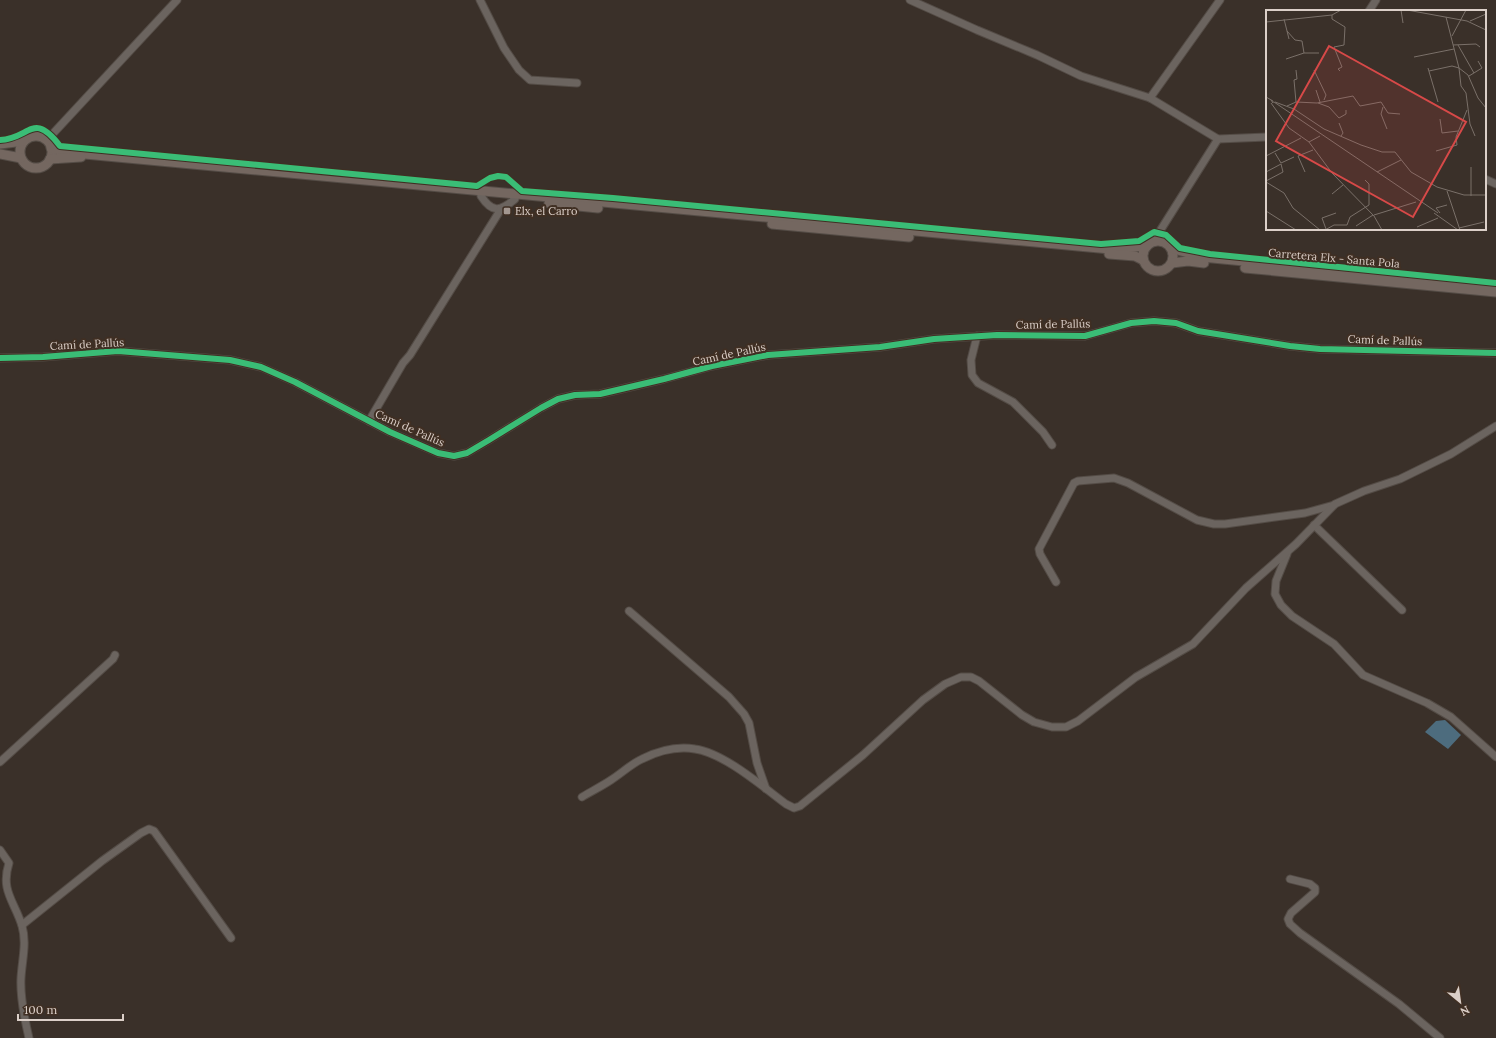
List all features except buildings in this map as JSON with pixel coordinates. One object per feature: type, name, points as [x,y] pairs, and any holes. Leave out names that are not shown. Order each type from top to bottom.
[{"type":"main road","points":[[0,144],[24,141],[35,136],[43,138],[49,144],[82,154],[1110,249],[1150,244]]},
{"type":"main road","points":[[24,141],[20,150],[21,158],[24,163],[35,168],[41,167],[50,159],[52,154],[49,144]]},
{"type":"main road","points":[[0,154],[21,158]]},
{"type":"main road","points":[[50,159],[81,157],[515,199],[571,206],[676,214],[831,230],[1135,256],[1143,260],[1148,268],[1156,272],[1166,270],[1174,258],[1171,248],[1161,238],[1150,244],[1144,250],[1143,260]]},
{"type":"main road","name":"Carretera Elx - Santa Pola","points":[[1171,248],[1176,251],[1202,257],[1496,285]]},
{"type":"main road","name":"Carretera Elx - Santa Pola","points":[[1172,263],[1188,261],[1301,274],[1496,292]]},
{"type":"street","points":[[49,144],[177,0]]},
{"type":"street","points":[[480,0],[504,48],[520,70],[530,80],[577,83]]},
{"type":"street","points":[[910,0],[1037,55],[1081,76],[1150,98],[1218,139],[1266,137]]},
{"type":"street","points":[[1150,98],[1220,0]]},
{"type":"street","points":[[1370,10],[1376,0]]},
{"type":"street","points":[[1161,238],[1179,198],[1218,139]]},
{"type":"street","points":[[1486,179],[1496,184]]},
{"type":"street","points":[[481,196],[488,206],[493,208],[501,208]]},
{"type":"street","points":[[368,421],[402,363],[410,354],[501,208],[515,199]]},
{"type":"street","name":"Camí de Pallús","points":[[0,358],[43,357],[118,351],[230,360],[261,367],[289,379],[390,432],[438,453],[454,456],[467,453],[558,399],[575,395],[600,394],[712,366],[768,355],[880,347],[934,339],[977,336],[1085,336],[1131,323],[1154,321],[1176,323],[1198,331],[1290,346],[1320,349],[1496,353]]},
{"type":"street","points":[[977,336],[971,360],[972,375],[978,383],[1012,402],[1043,432],[1052,445]]},
{"type":"street","points":[[1056,582],[1040,554],[1039,549],[1042,540],[1074,483],[1078,481],[1114,478],[1128,482],[1197,520],[1214,524],[1225,524],[1305,513],[1335,504],[1400,479],[1451,454],[1496,426]]},
{"type":"street","points":[[582,796],[610,781],[641,759],[656,752],[676,748],[696,749],[718,757],[794,808],[800,806],[868,751],[923,700],[946,684],[961,677],[971,677],[979,681],[1022,715],[1034,722],[1052,727],[1066,727],[1078,721],[1147,669],[1193,644],[1246,588],[1289,551],[1335,504]]},
{"type":"street","points":[[1314,525],[1402,610]]},
{"type":"street","points":[[1289,551],[1276,581],[1275,594],[1281,605],[1292,616],[1334,644],[1363,675],[1427,703],[1451,717],[1496,757]]},
{"type":"street","points":[[629,611],[729,698],[744,714],[749,724],[763,782],[767,791]]},
{"type":"street","points":[[0,762],[113,659],[115,655]]},
{"type":"street","points":[[22,925],[102,861],[149,829],[154,831],[231,938]]},
{"type":"street","points":[[0,850],[9,863],[5,873],[6,884],[12,904],[22,925],[24,939],[21,978],[29,1038]]},
{"type":"street","points":[[1290,879],[1310,884],[1315,888],[1314,892],[1291,913],[1288,919],[1290,924],[1300,933],[1399,1004],[1440,1038]]},
{"type":"water","points":[[1445,720],[1461,735],[1448,749],[1425,732],[1436,721]]},
{"type":"cycle path","points":[[0,140],[37,128],[51,135],[60,146],[477,186],[490,178],[498,176],[506,177],[522,191],[613,198],[1101,244],[1139,241],[1154,232],[1166,235],[1180,248],[1210,254],[1496,283]]},
{"type":"cycle path","points":[[0,358],[43,357],[118,351],[230,360],[261,367],[295,382],[390,432],[438,453],[454,456],[467,453],[558,399],[575,395],[600,394],[712,366],[768,355],[880,347],[934,339],[997,335],[1085,336],[1131,323],[1154,321],[1176,323],[1198,331],[1290,346],[1320,349],[1496,353]]},
{"type":"place","name":"Elx, el Carro","points":[[507,211]]}]
